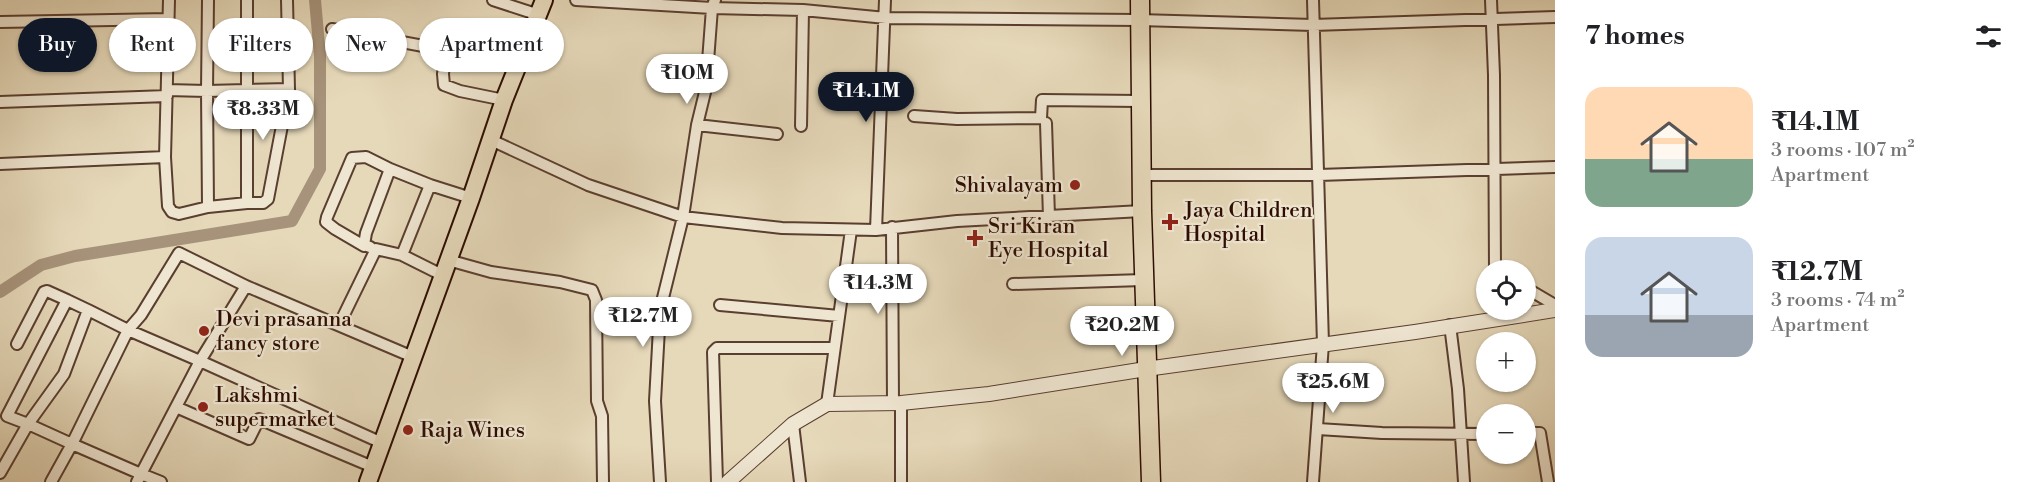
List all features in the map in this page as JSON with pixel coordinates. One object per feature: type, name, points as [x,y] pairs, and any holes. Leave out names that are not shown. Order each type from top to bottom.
[{"type":"highway","points":[[1140,0],[1143,280],[1151,482]]},
{"type":"main road","points":[[370,475],[471,198],[504,100],[541,8]]},
{"type":"street","points":[[168,18],[169,0]]},
{"type":"street","points":[[208,0],[208,207]]},
{"type":"street","points":[[246,0],[248,203]]},
{"type":"street","points":[[167,72],[165,157],[168,206],[172,212],[179,214],[208,207],[263,203],[270,194],[277,142],[289,89],[288,0]]},
{"type":"street","points":[[493,0],[541,8]]},
{"type":"street","points":[[576,0],[714,4],[886,18],[1139,20],[1313,25],[1555,17]]},
{"type":"street","points":[[876,230],[885,0]]},
{"type":"street","points":[[1313,0],[1323,344],[1313,482]]},
{"type":"street","points":[[1491,0],[1494,260]]},
{"type":"street","points":[[660,482],[655,401],[660,310],[683,217],[697,125],[706,88],[714,4]]},
{"type":"street","points":[[801,126],[803,10]]},
{"type":"street","points":[[0,22],[109,20]]},
{"type":"street","points":[[407,43],[434,48],[445,55],[444,85],[460,91],[504,100]]},
{"type":"street","points":[[0,102],[248,89],[289,89]]},
{"type":"street","points":[[914,116],[957,119],[1041,118],[1042,100],[1140,101]]},
{"type":"street","points":[[1046,123],[1049,217]]},
{"type":"street","points":[[697,125],[777,134]]},
{"type":"street","points":[[491,140],[588,185],[683,217],[782,228],[876,230],[957,221],[1142,211]]},
{"type":"street","points":[[0,164],[165,157]]},
{"type":"street","points":[[471,198],[430,185],[366,157],[352,158],[326,222],[364,246],[445,268],[560,282],[592,290],[596,300],[597,401],[602,416],[603,482]]},
{"type":"street","points":[[1142,175],[1319,175],[1555,167]]},
{"type":"street","points":[[364,246],[366,233],[390,169]]},
{"type":"street","points":[[402,255],[430,185]]},
{"type":"street","points":[[892,227],[897,403],[902,482]]},
{"type":"street","points":[[827,404],[851,230]]},
{"type":"street","points":[[339,324],[376,249]]},
{"type":"street","points":[[51,482],[128,330],[141,315],[179,253],[246,286],[413,357]]},
{"type":"street","points":[[1013,284],[1143,280]]},
{"type":"street","points":[[139,478],[200,361],[246,286]]},
{"type":"street","points":[[16,344],[44,292],[47,291],[128,330],[382,443]]},
{"type":"street","points":[[1536,294],[1555,305]]},
{"type":"street","points":[[67,300],[4,414],[72,444],[139,478],[161,482]]},
{"type":"street","points":[[720,306],[839,316]]},
{"type":"street","points":[[0,472],[28,424],[64,374],[88,310]]},
{"type":"street","points":[[1536,311],[1555,310]]},
{"type":"street","points":[[728,482],[793,424],[827,404],[897,403],[989,394],[1146,369],[1415,332],[1476,319]]},
{"type":"street","points":[[1450,326],[1464,482]]},
{"type":"street","points":[[717,482],[713,352],[717,348],[834,348]]},
{"type":"street","points":[[176,407],[249,439],[259,419],[370,475]]},
{"type":"street","points":[[793,424],[800,482]]},
{"type":"street","points":[[1318,429],[1476,434]]},
{"type":"street","points":[[1536,433],[1540,433],[1548,482]]},
{"type":"waterway","points":[[0,292],[41,265],[75,256],[292,221],[320,169],[320,56],[315,0]]},
{"type":"place","name":"Shivalayam","points":[[1075,185]]},
{"type":"place","name":"Jaya Children Hospital","points":[[1170,222]]},
{"type":"place","name":"Sri Kiran Eye Hospital","points":[[975,238]]},
{"type":"place","name":"Devi prasanna fancy store","points":[[204,331]]},
{"type":"place","name":"Lakshmi supermarket","points":[[203,407]]},
{"type":"place","name":"Raja Wines","points":[[408,430]]}]
